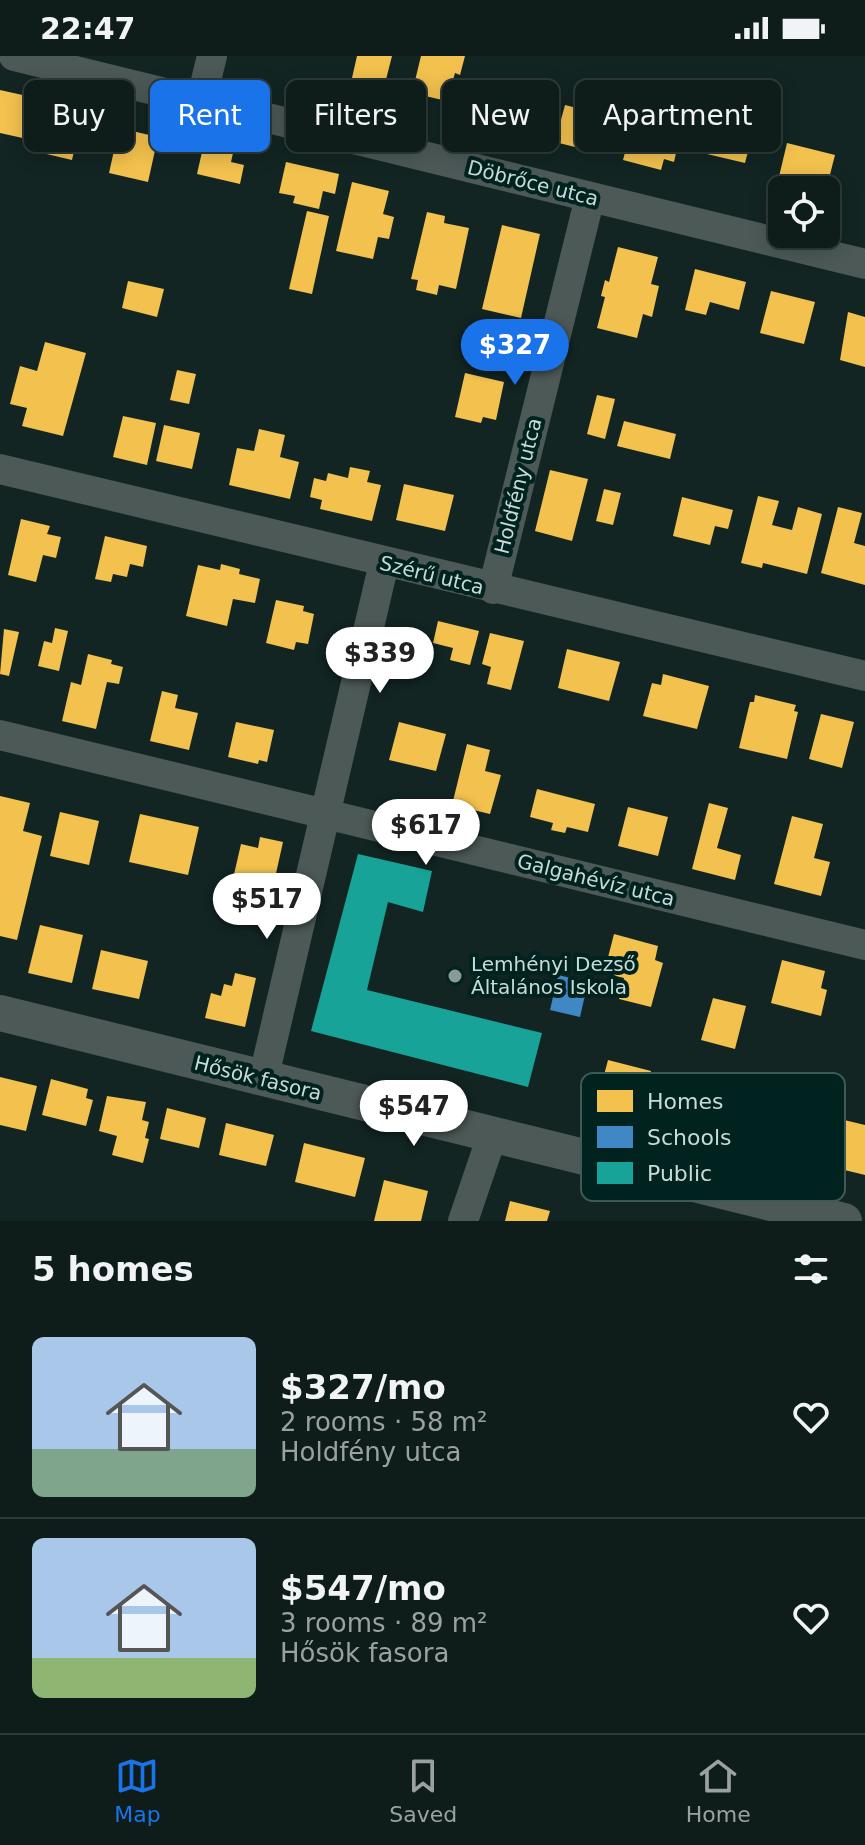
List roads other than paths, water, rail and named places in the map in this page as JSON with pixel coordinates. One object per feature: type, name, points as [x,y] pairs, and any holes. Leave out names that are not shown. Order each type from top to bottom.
[{"type":"street","name":"Döbrőce utca","points":[[14,56],[150,89]]},
{"type":"street","points":[[206,80],[212,56]]},
{"type":"street","name":"Döbrőce utca","points":[[270,118],[865,264]]},
{"type":"street","name":"Holdfény utca","points":[[493,589],[590,197]]},
{"type":"street","name":"Szérű utca","points":[[0,469],[865,676]]},
{"type":"street","points":[[263,1080],[384,563]]},
{"type":"street","name":"Galgahévíz utca","points":[[0,735],[865,945]]},
{"type":"street","name":"Hősök fasora","points":[[0,1013],[581,1157]]},
{"type":"street","points":[[463,1221],[492,1136]]},
{"type":"street","name":"Hősök fasora","points":[[761,1201],[844,1221]]},
{"type":"place","name":"Lemhényi Dezső Általános Iskola","points":[[455,976]]}]
